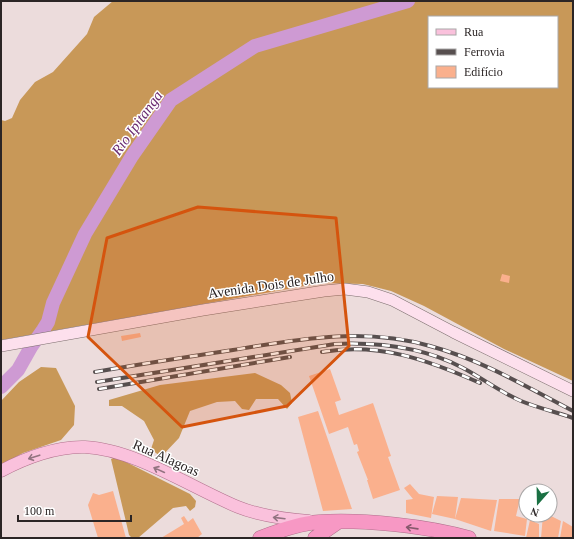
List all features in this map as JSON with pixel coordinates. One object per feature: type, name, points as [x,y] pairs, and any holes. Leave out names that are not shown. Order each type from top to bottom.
[{"type":"highway","points":[[260,538],[273,533],[318,522],[412,527],[469,538]]},
{"type":"highway","points":[[315,538],[338,522]]},
{"type":"main road","name":"Rua Alagoas","points":[[1,471],[32,457],[59,450],[85,447],[104,450],[116,452],[138,461],[238,507],[268,516],[318,522]]},
{"type":"street","name":"Avenida Dois de Julho","points":[[6,345],[297,295],[345,289],[368,292],[392,300],[573,391]]},
{"type":"highlighted area","points":[[198,207],[336,218],[349,346],[287,406],[182,427],[88,337],[107,238]]},
{"type":"shaded area","points":[[113,1],[573,1],[573,381],[504,349],[424,306],[391,291],[363,284],[321,283],[1,340],[1,120],[5,121],[12,118],[20,100],[35,82],[53,72],[87,34],[94,17]]},
{"type":"shaded area","points":[[41,367],[56,368],[75,406],[74,425],[61,440],[23,453],[1,465],[1,401],[19,382]]},
{"type":"shaded area","points":[[255,373],[281,385],[290,393],[292,403],[287,409],[278,399],[256,399],[249,410],[242,409],[235,401],[217,402],[190,411],[179,438],[161,457],[151,449],[154,440],[144,421],[122,406],[109,406],[109,400],[160,385]]},
{"type":"shaded area","points":[[116,457],[190,494],[196,501],[195,507],[190,511],[186,506],[173,508],[138,538],[132,538],[129,535],[111,459]]},
{"type":"building","points":[[502,274],[510,276],[509,283],[500,281]]},
{"type":"building","points":[[140,333],[141,337],[122,341],[121,336]]},
{"type":"building","points":[[330,369],[341,400],[335,402],[339,415],[373,403],[391,456],[388,457],[400,490],[373,499],[368,480],[357,452],[359,451],[357,444],[354,445],[348,427],[329,434],[309,376]]},
{"type":"building","points":[[318,411],[352,509],[323,511],[298,417]]},
{"type":"building","points":[[410,484],[419,494],[434,497],[431,518],[406,513],[406,500],[413,499],[404,488]]},
{"type":"building","points":[[113,491],[126,538],[98,538],[88,505],[93,493],[99,495]]},
{"type":"building","points":[[437,496],[458,497],[455,519],[432,514]]},
{"type":"building","points":[[461,498],[497,500],[491,531],[455,519]]},
{"type":"building","points":[[499,499],[518,499],[516,516],[518,517],[518,523],[527,523],[525,536],[494,531]]},
{"type":"building","points":[[184,516],[188,522],[193,518],[202,534],[197,538],[161,538],[184,524],[181,518]]},
{"type":"building","points":[[558,520],[561,521],[558,538],[541,538],[542,523],[558,523]]},
{"type":"building","points":[[563,521],[573,527],[573,538],[560,538]]},
{"type":"building","points":[[529,523],[539,524],[539,538],[526,538]]},
{"type":"waterway","name":"Rio Ipitanga","points":[[1,387],[18,370],[48,322],[53,303],[85,234],[132,156],[171,100],[255,46],[408,1]]},
{"type":"railway","points":[[95,372],[307,339],[356,336],[380,337],[405,340],[430,346],[468,359],[486,366],[573,411]]},
{"type":"railway","points":[[97,382],[335,344],[384,345],[417,351],[448,361],[521,401],[573,418]]},
{"type":"railway","points":[[322,352],[363,349],[383,351],[422,360],[480,383]]},
{"type":"railway","points":[[99,389],[290,357]]}]
